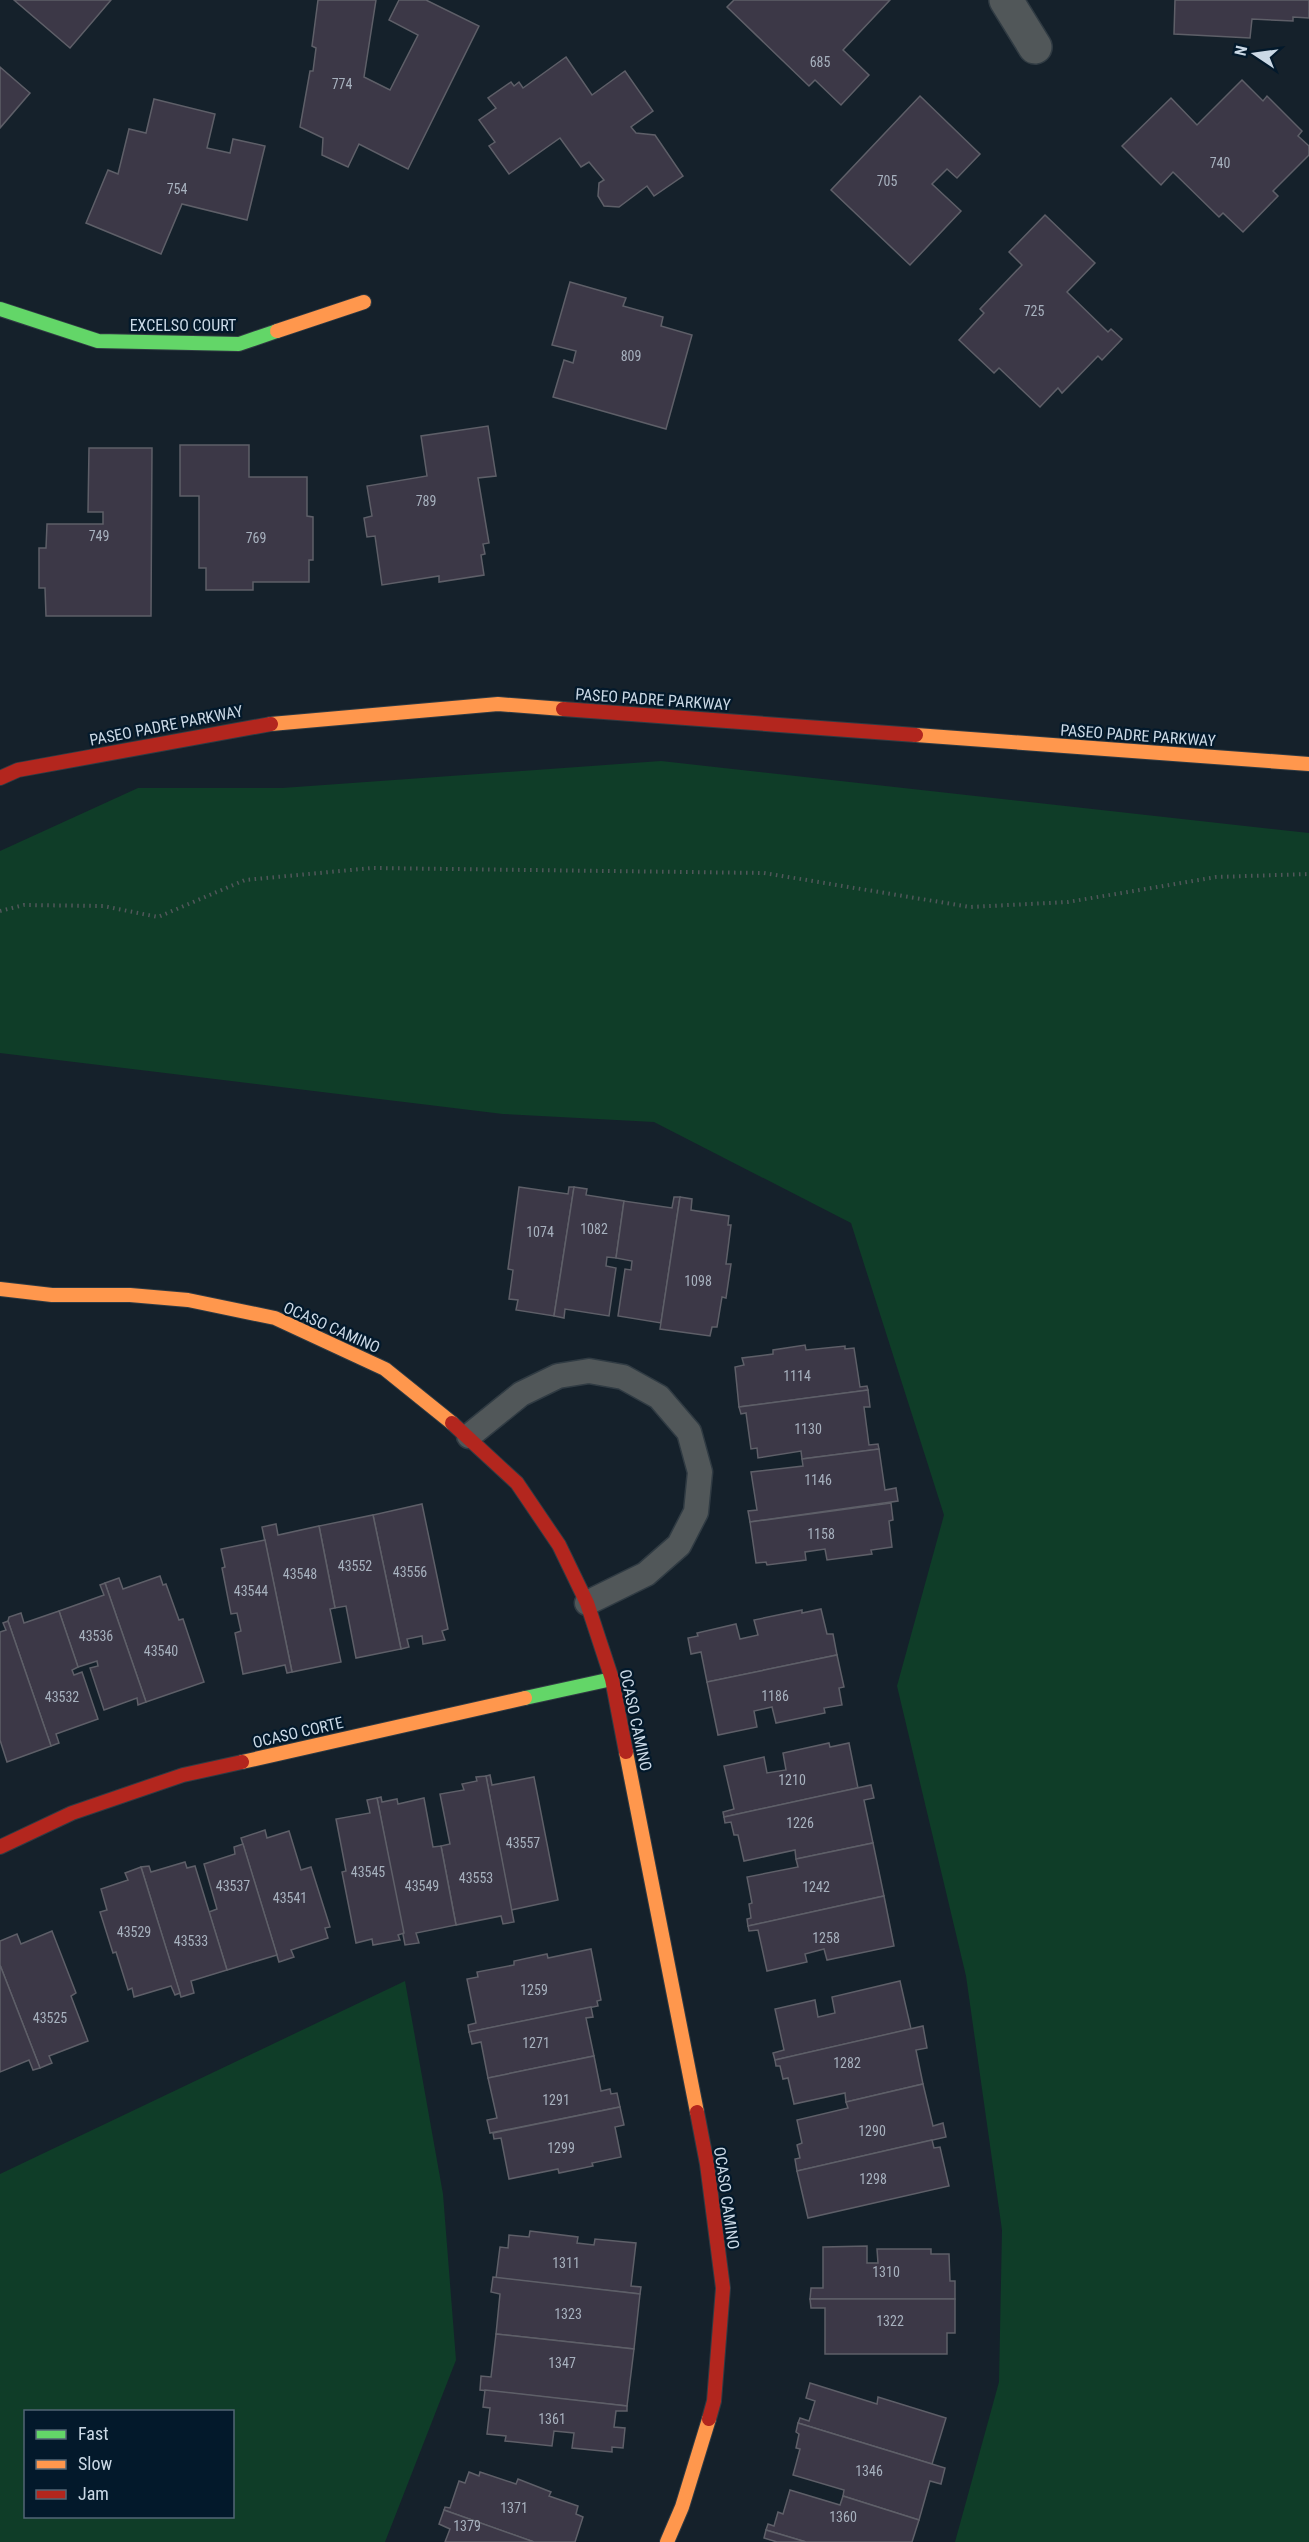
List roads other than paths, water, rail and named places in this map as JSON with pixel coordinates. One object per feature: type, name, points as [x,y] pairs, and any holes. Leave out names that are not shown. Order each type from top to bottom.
[{"type":"street","points":[[1006,0],[1035,47]]},
{"type":"street","name":"EXCELSO COURT","points":[[0,309],[98,341],[239,344],[364,302]]},
{"type":"street","name":"PASEO PADRE PARKWAY","points":[[0,778],[18,770],[253,726],[498,704],[1309,764]]},
{"type":"street","name":"OCASO CAMINO","points":[[0,1289],[52,1295],[130,1295],[188,1300],[275,1318],[385,1369],[469,1436],[517,1483],[559,1545],[587,1604],[612,1679],[706,2164],[723,2288],[714,2401],[682,2507],[667,2542]]},
{"type":"street","name":"OCASO CORTE","points":[[0,1847],[72,1813],[183,1775],[612,1679]]},
{"type":"lane","points":[[469,1436],[521,1394],[558,1376],[589,1371],[623,1377],[659,1397],[689,1432],[700,1472],[696,1512],[679,1545],[646,1574],[587,1604]]}]
